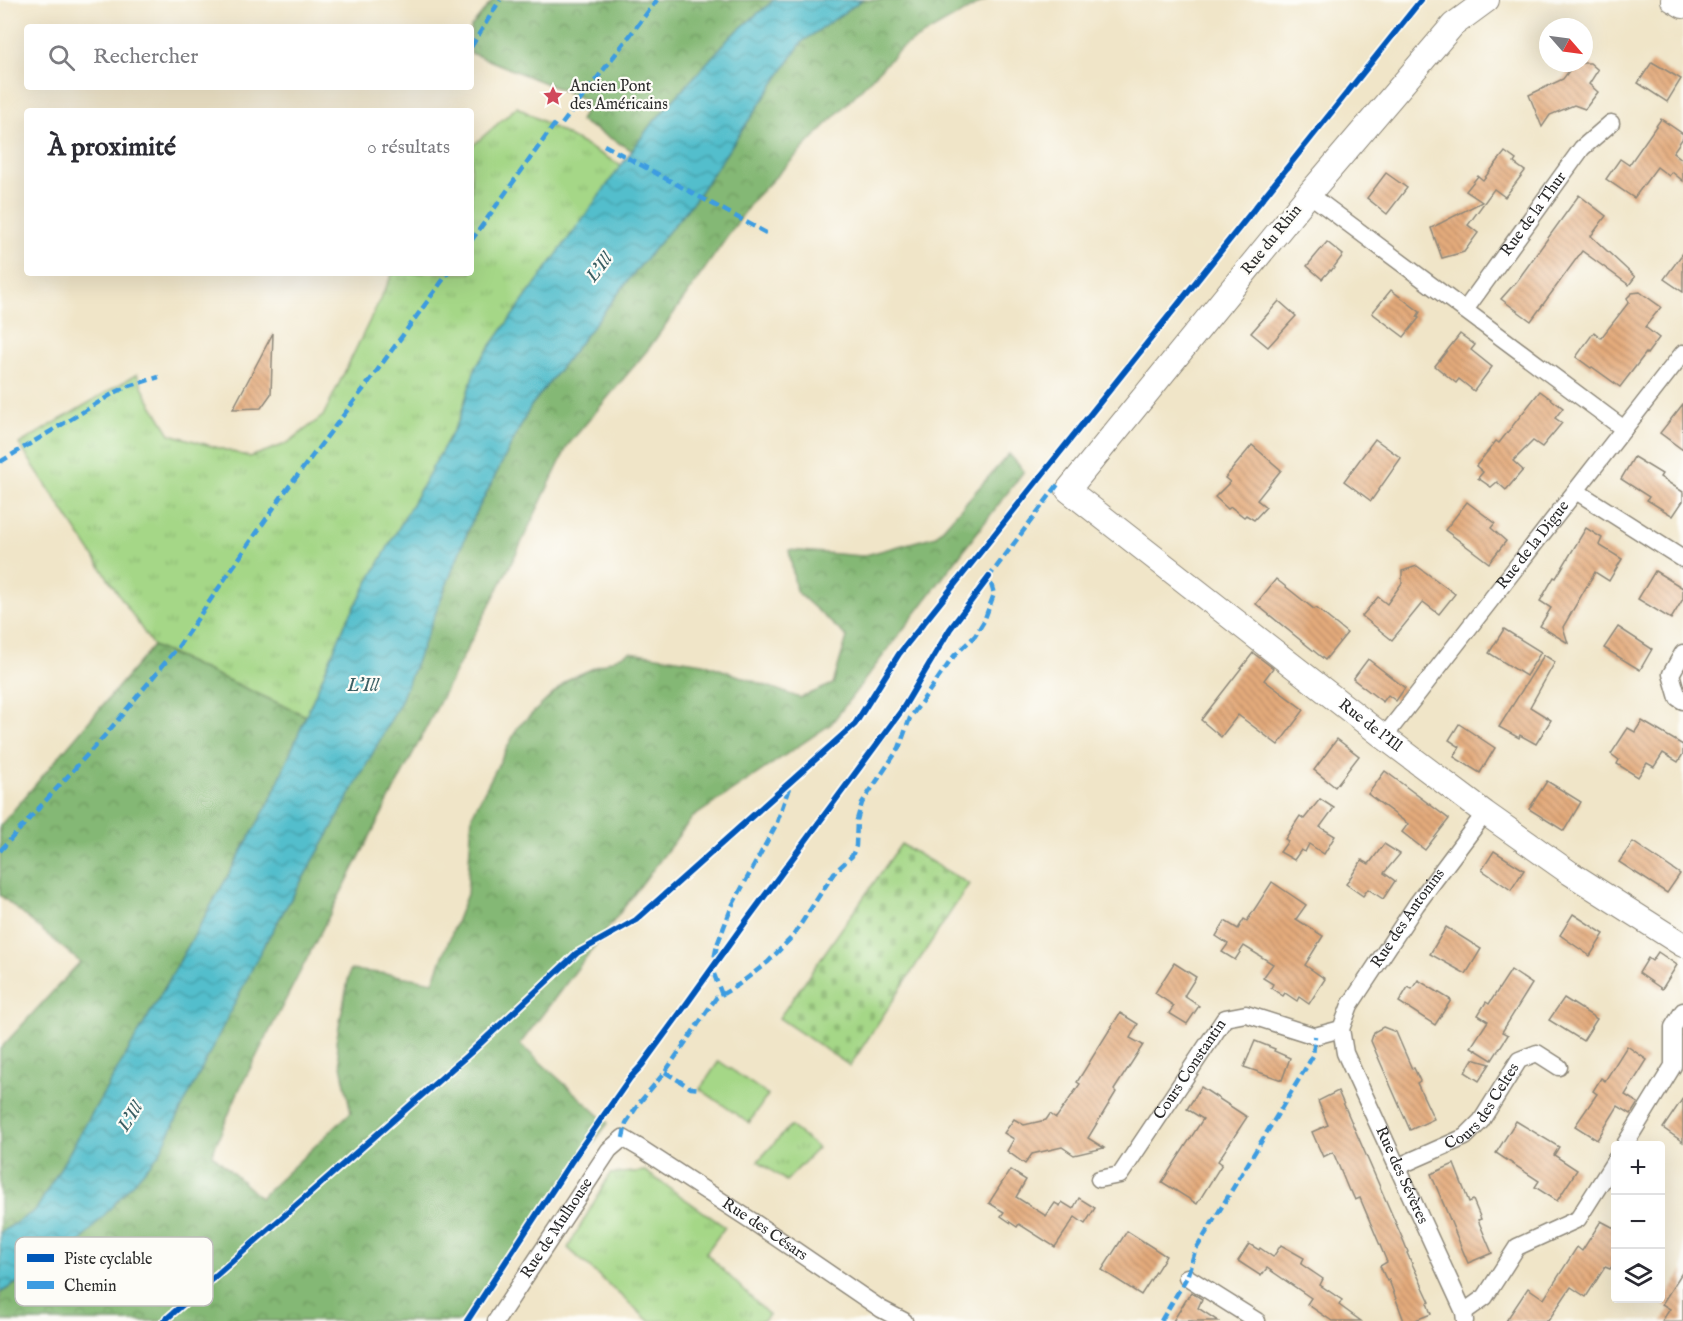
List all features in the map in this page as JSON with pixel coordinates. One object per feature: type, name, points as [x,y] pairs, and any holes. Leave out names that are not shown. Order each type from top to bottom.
[{"type":"street","name":"Rue du Rhin","points":[[1068,490],[1310,194],[1454,25],[1487,0]]},
{"type":"street","points":[[1673,0],[1683,6]]},
{"type":"street","name":"Rue de la Thur","points":[[1465,310],[1582,148],[1611,123]]},
{"type":"street","points":[[1310,194],[1624,429]]},
{"type":"street","name":"Rue de la Digue","points":[[1384,737],[1683,353]]},
{"type":"street","name":"Rue de l'Ill","points":[[1068,490],[1485,813],[1570,873],[1683,945]]},
{"type":"street","points":[[1576,491],[1683,559]]},
{"type":"street","points":[[1683,653],[1671,674],[1678,698],[1683,701]]},
{"type":"street","name":"Rue des Antonins","points":[[1341,1029],[1350,1005],[1416,905],[1485,813]]},
{"type":"street","points":[[1628,1141],[1678,1069],[1673,1027],[1683,1011]]},
{"type":"street","name":"Cours Constantin","points":[[1099,1179],[1120,1175],[1225,1018],[1246,1014],[1315,1036],[1341,1029]]},
{"type":"street","name":"Rue des Sévères","points":[[1341,1029],[1345,1053],[1464,1317]]},
{"type":"street","name":"Cours des Celtes","points":[[1397,1167],[1465,1137],[1481,1121],[1519,1060],[1537,1053],[1559,1067]]},
{"type":"street","name":"Rue de Mulhouse","points":[[496,1321],[609,1150],[623,1138]]},
{"type":"street","name":"Rue des Césars","points":[[623,1138],[748,1218],[881,1309],[904,1321]]},
{"type":"street","points":[[1464,1317],[1485,1297],[1517,1247],[1578,1219],[1611,1167]]},
{"type":"street","points":[[1187,1277],[1257,1321]]},
{"type":"green space","points":[[493,0],[774,0],[731,36],[649,127],[633,151],[580,121],[589,101],[474,54],[473,24]]},
{"type":"green space","points":[[862,0],[985,0],[901,48],[753,200],[650,347],[568,445],[516,554],[238,1092],[212,1154],[260,1198],[351,1112],[336,1042],[350,970],[433,982],[467,894],[472,815],[518,727],[569,679],[630,652],[703,663],[800,698],[833,684],[847,637],[796,591],[789,550],[862,556],[936,536],[1009,454],[1024,471],[831,724],[692,818],[520,1044],[608,1123],[461,1321],[0,1321],[0,1293],[15,1284],[15,1306],[213,1306],[213,1237],[81,1237],[264,945],[327,837],[400,703],[471,523],[531,406],[630,278],[694,201],[802,42]]},
{"type":"green space","points":[[517,107],[622,166],[476,366],[459,420],[345,624],[306,716],[153,646],[19,444],[137,374],[146,395],[170,434],[250,457],[286,444],[323,416],[392,276],[474,276],[474,144]]},
{"type":"green space","points":[[153,646],[306,716],[270,801],[36,1210],[0,1233],[0,1049],[80,962],[0,895],[0,826]]},
{"type":"green space","points":[[901,844],[969,884],[850,1066],[779,1018]]},
{"type":"green space","points":[[719,1061],[768,1095],[749,1123],[700,1089]]},
{"type":"green space","points":[[790,1126],[818,1148],[786,1181],[758,1161]]},
{"type":"green space","points":[[645,1171],[725,1227],[706,1253],[769,1315],[763,1321],[649,1321],[568,1248],[610,1174]]},
{"type":"water","name":"L'Ill","points":[[774,0],[862,0],[802,42],[694,201],[630,278],[531,406],[471,523],[400,703],[327,837],[264,945],[159,1154],[85,1237],[15,1237],[15,1284],[0,1293],[0,1233],[36,1210],[270,801],[345,624],[459,420],[476,366],[649,127],[731,36]]},
{"type":"building","points":[[1652,62],[1681,79],[1667,102],[1638,83]]},
{"type":"building","points":[[1593,66],[1598,70],[1589,84],[1598,92],[1585,109],[1574,105],[1550,115],[1542,127],[1529,95],[1563,79],[1568,72],[1593,72]]},
{"type":"building","points":[[1661,119],[1683,134],[1683,138],[1673,152],[1683,160],[1683,181],[1672,172],[1669,176],[1657,167],[1634,198],[1606,179],[1620,159],[1629,165]]},
{"type":"building","points":[[1505,152],[1525,171],[1505,197],[1494,189],[1468,225],[1478,233],[1464,252],[1442,258],[1431,228],[1482,202],[1466,191],[1478,176],[1483,180]]},
{"type":"building","points":[[1386,173],[1407,188],[1387,214],[1367,198]]},
{"type":"building","points":[[1579,195],[1606,216],[1591,236],[1635,277],[1629,285],[1582,251],[1531,321],[1501,299],[1517,281]]},
{"type":"building","points":[[1327,242],[1343,255],[1322,279],[1307,266]]},
{"type":"building","points":[[1683,253],[1683,292],[1664,279]]},
{"type":"building","points":[[1391,290],[1420,312],[1417,317],[1419,318],[1404,337],[1372,313]]},
{"type":"building","points":[[1640,292],[1661,307],[1645,327],[1659,338],[1620,387],[1576,357],[1594,332],[1601,338],[1629,302],[1627,298],[1632,293]]},
{"type":"building","points":[[1279,301],[1296,316],[1268,347],[1251,333]]},
{"type":"building","points":[[273,333],[271,394],[261,408],[233,409]]},
{"type":"building","points":[[1460,334],[1475,345],[1471,350],[1492,367],[1474,391],[1459,379],[1456,383],[1435,366]]},
{"type":"building","points":[[1540,391],[1563,408],[1555,418],[1562,423],[1542,447],[1533,441],[1513,461],[1523,470],[1506,490],[1497,482],[1491,487],[1478,478],[1483,472],[1476,466],[1496,441],[1499,443]]},
{"type":"building","points":[[1683,404],[1683,450],[1660,433]]},
{"type":"building","points":[[1375,439],[1401,458],[1371,501],[1344,481]]},
{"type":"building","points":[[1252,445],[1281,470],[1257,500],[1266,507],[1254,520],[1246,515],[1244,517],[1231,507],[1228,509],[1215,497],[1230,482],[1225,478]]},
{"type":"building","points":[[1634,457],[1662,474],[1660,477],[1683,492],[1683,501],[1673,516],[1647,500],[1649,497],[1621,479]]},
{"type":"building","points":[[1467,502],[1495,523],[1491,528],[1506,541],[1489,563],[1445,530]]},
{"type":"building","points":[[1586,528],[1602,538],[1599,545],[1622,559],[1609,581],[1595,572],[1563,627],[1568,643],[1540,626],[1551,608],[1540,601]]},
{"type":"building","points":[[1417,566],[1455,594],[1439,614],[1423,602],[1392,640],[1362,616],[1378,597],[1387,604],[1402,583],[1402,571]]},
{"type":"building","points":[[1655,571],[1683,588],[1683,599],[1671,619],[1638,599]]},
{"type":"building","points":[[1276,579],[1347,633],[1325,660],[1256,604]]},
{"type":"building","points":[[1618,627],[1652,649],[1640,670],[1604,648]]},
{"type":"building","points":[[1504,629],[1541,652],[1526,676],[1489,653]]},
{"type":"building","points":[[1253,653],[1273,668],[1264,680],[1304,710],[1278,745],[1238,715],[1221,737],[1201,720]]},
{"type":"building","points":[[1544,655],[1555,662],[1530,707],[1551,720],[1536,744],[1499,727]]},
{"type":"building","points":[[1368,659],[1405,688],[1396,701],[1388,695],[1383,702],[1353,679]]},
{"type":"building","points":[[1642,721],[1683,745],[1683,754],[1678,762],[1663,753],[1654,767],[1647,763],[1638,777],[1617,764],[1619,760],[1611,754],[1628,728],[1635,732]]},
{"type":"building","points":[[1459,724],[1495,748],[1480,773],[1454,757],[1460,747],[1449,740]]},
{"type":"building","points":[[1337,739],[1359,756],[1335,787],[1314,770]]},
{"type":"building","points":[[1385,771],[1449,819],[1425,850],[1402,832],[1408,824],[1368,794]]},
{"type":"building","points":[[1547,781],[1581,802],[1564,831],[1529,809]]},
{"type":"building","points":[[1320,799],[1334,808],[1320,827],[1335,836],[1324,854],[1309,844],[1305,852],[1301,850],[1294,860],[1280,852],[1288,841],[1285,839],[1300,816],[1304,819]]},
{"type":"building","points":[[1633,842],[1680,874],[1667,893],[1619,862]]},
{"type":"building","points":[[1384,844],[1400,854],[1384,873],[1395,881],[1383,899],[1368,889],[1363,896],[1346,884],[1362,860],[1369,864]]},
{"type":"building","points":[[1494,851],[1524,870],[1511,890],[1482,870]]},
{"type":"building","points":[[1272,882],[1306,905],[1296,919],[1323,936],[1305,965],[1325,979],[1309,1004],[1299,997],[1297,1001],[1285,993],[1283,996],[1271,988],[1273,984],[1263,978],[1273,964],[1244,946],[1235,960],[1222,952],[1228,944],[1216,936],[1225,921],[1238,929],[1244,919],[1247,921]]},
{"type":"building","points":[[1573,914],[1604,934],[1590,956],[1560,935]]},
{"type":"building","points":[[1446,927],[1481,949],[1466,974],[1430,954]]},
{"type":"building","points":[[1658,952],[1677,965],[1662,989],[1639,973],[1648,958],[1652,961]]},
{"type":"building","points":[[1174,963],[1196,977],[1184,996],[1199,1006],[1187,1024],[1169,1013],[1174,1006],[1155,993]]},
{"type":"building","points":[[1511,970],[1532,984],[1502,1032],[1508,1035],[1492,1060],[1471,1047],[1488,1021],[1478,1015],[1486,1002],[1489,1004]]},
{"type":"building","points":[[1418,980],[1451,1000],[1435,1025],[1399,1002],[1408,987],[1412,989]]},
{"type":"building","points":[[1564,998],[1597,1019],[1583,1041],[1549,1020]]},
{"type":"building","points":[[1120,1013],[1138,1024],[1130,1038],[1143,1045],[1114,1090],[1116,1092],[1088,1138],[1104,1148],[1074,1155],[1062,1147],[1032,1154],[1025,1164],[1007,1151],[1014,1139],[1004,1133],[1014,1119],[1024,1125],[1046,1120],[1050,1114],[1056,1118],[1080,1084],[1077,1082]]},
{"type":"building","points":[[1383,1027],[1396,1032],[1412,1069],[1414,1068],[1420,1081],[1417,1083],[1434,1119],[1410,1130],[1371,1041],[1374,1032]]},
{"type":"building","points":[[1255,1041],[1290,1058],[1282,1080],[1244,1067]]},
{"type":"building","points":[[1627,1046],[1647,1060],[1625,1095],[1638,1103],[1631,1114],[1618,1106],[1597,1140],[1575,1126],[1597,1094],[1593,1091],[1601,1078],[1605,1081]]},
{"type":"building","points":[[1473,1059],[1490,1064],[1479,1081],[1465,1072]]},
{"type":"building","points":[[1201,1087],[1247,1117],[1218,1161],[1222,1164],[1197,1204],[1162,1182],[1203,1119],[1187,1109]]},
{"type":"building","points":[[1338,1091],[1430,1302],[1427,1303],[1431,1314],[1413,1321],[1404,1321],[1389,1280],[1387,1281],[1380,1266],[1387,1262],[1360,1198],[1355,1200],[1349,1191],[1333,1152],[1323,1157],[1312,1132],[1328,1125],[1318,1101]]},
{"type":"building","points":[[1683,1098],[1683,1142],[1663,1128]]},
{"type":"building","points":[[1516,1121],[1559,1147],[1554,1155],[1577,1170],[1557,1201],[1535,1187],[1539,1181],[1496,1153]]},
{"type":"building","points":[[1454,1164],[1469,1202],[1473,1200],[1481,1219],[1478,1220],[1492,1253],[1468,1263],[1431,1174]]},
{"type":"building","points":[[1010,1170],[1026,1180],[1016,1197],[1046,1216],[1055,1203],[1060,1206],[1062,1202],[1073,1209],[1079,1198],[1095,1208],[1085,1224],[1075,1217],[1055,1247],[1019,1224],[1017,1227],[1001,1216],[1004,1212],[989,1203]]},
{"type":"building","points":[[1601,1221],[1611,1226],[1611,1268],[1605,1267],[1586,1297],[1571,1287],[1548,1321],[1506,1321],[1528,1288],[1544,1299],[1577,1247],[1582,1251]]},
{"type":"building","points":[[1127,1231],[1166,1256],[1141,1295],[1102,1270]]},
{"type":"building","points":[[1249,1244],[1273,1257],[1281,1245],[1304,1258],[1301,1264],[1323,1279],[1320,1285],[1342,1300],[1339,1305],[1361,1321],[1332,1321],[1307,1304],[1311,1298],[1267,1268],[1261,1276],[1238,1261]]},
{"type":"building","points":[[1683,1271],[1683,1321],[1662,1321],[1670,1309],[1662,1304],[1665,1303],[1665,1299]]},
{"type":"building","points":[[1191,1292],[1202,1299],[1198,1308],[1218,1321],[1173,1321]]},
{"type":"marked path","points":[[474,42],[500,0]]},
{"type":"marked path","points":[[562,124],[657,0]]},
{"type":"marked path","points":[[474,237],[557,121]]},
{"type":"marked path","points":[[604,145],[770,235]]},
{"type":"marked path","points":[[0,851],[107,733],[178,647],[284,493],[446,276]]},
{"type":"marked path","points":[[0,462],[114,393],[159,377]]},
{"type":"marked path","points":[[623,1138],[626,1123],[665,1072],[716,998],[738,985],[768,962],[793,936],[834,873],[852,856],[856,846],[857,820],[862,803],[899,748],[910,718],[954,656],[975,636],[984,621],[994,594],[989,577],[1059,483]]},
{"type":"marked path","points":[[722,995],[712,969],[717,945],[732,906],[776,825],[790,785]]},
{"type":"marked path","points":[[1161,1321],[1187,1277],[1195,1251],[1313,1056],[1315,1036]]},
{"type":"marked path","points":[[665,1072],[691,1088],[700,1089]]},
{"type":"cycle path","points":[[213,1278],[470,1053],[577,953],[636,920],[855,724],[899,654],[1421,0]]},
{"type":"cycle path","points":[[467,1321],[571,1162],[630,1078],[642,1065],[902,710],[950,629],[989,577]]},
{"type":"cycle path","points":[[164,1321],[181,1306]]},
{"type":"place","name":"Ancien Pont des Américains","points":[[553,96]]}]
